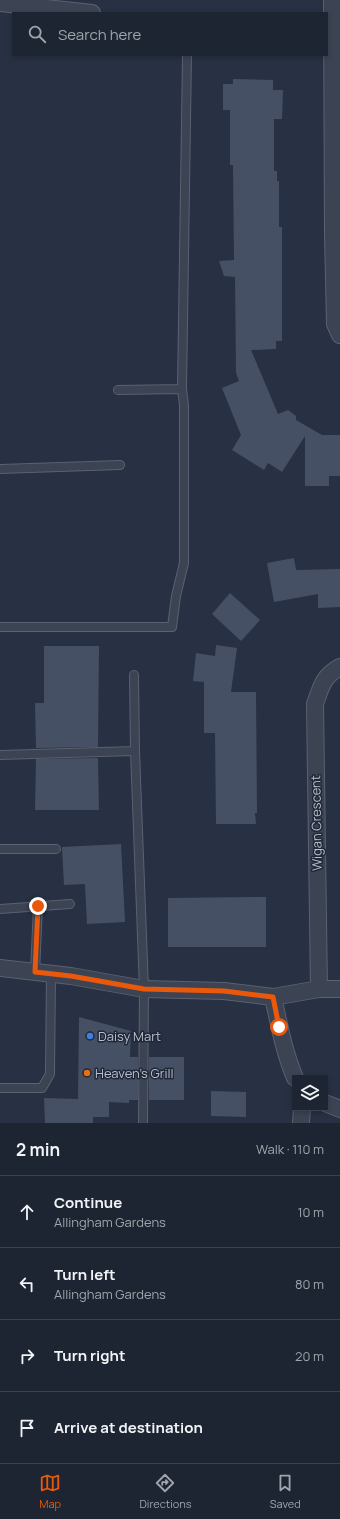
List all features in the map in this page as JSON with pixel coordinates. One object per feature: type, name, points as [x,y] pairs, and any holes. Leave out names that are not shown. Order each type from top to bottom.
[{"type":"street","points":[[332,0],[333,257],[335,324],[340,335]]},
{"type":"street","points":[[0,3],[83,12]]},
{"type":"street","name":"Wigan Crescent","points":[[319,989],[315,704],[322,684],[332,672],[340,667]]},
{"type":"street","points":[[0,968],[51,974],[144,989],[224,991],[273,997],[319,989],[340,989]]},
{"type":"street","points":[[273,997],[281,1035],[294,1075]]},
{"type":"street","points":[[328,1104],[340,1109]]},
{"type":"street","points":[[301,1123],[302,1111]]},
{"type":"lane","points":[[0,627],[172,627],[176,596],[184,563],[184,405],[182,389],[187,56]]},
{"type":"lane","points":[[118,390],[182,389]]},
{"type":"lane","points":[[0,469],[120,466]]},
{"type":"lane","points":[[134,675],[144,989],[143,1123]]},
{"type":"lane","points":[[0,755],[136,751]]},
{"type":"lane","points":[[0,849],[56,849]]},
{"type":"lane","points":[[0,909],[70,904]]},
{"type":"lane","points":[[35,972],[38,906]]},
{"type":"lane","points":[[0,1088],[42,1088],[50,1074],[51,974]]},
{"type":"building","points":[[233,79],[273,80],[273,90],[283,90],[282,119],[274,119],[274,171],[277,171],[277,181],[279,181],[279,227],[282,227],[282,341],[276,341],[276,349],[251,350],[278,414],[288,410],[296,416],[296,420],[322,435],[340,435],[340,476],[329,476],[329,486],[305,486],[305,436],[282,472],[268,463],[264,470],[232,450],[241,435],[222,388],[239,381],[236,373],[235,277],[224,276],[219,261],[234,260],[233,165],[230,165],[230,110],[223,110],[223,84],[233,84]]},
{"type":"building","points":[[294,558],[296,570],[340,569],[340,607],[318,608],[318,594],[274,602],[267,563]]},
{"type":"building","points":[[230,593],[260,620],[241,641],[212,614]]},
{"type":"building","points":[[216,645],[237,648],[231,692],[256,692],[256,824],[216,824],[215,733],[204,733],[204,682],[193,681],[196,653],[215,656]]},
{"type":"building","points":[[44,646],[99,646],[98,747],[36,748],[35,703],[44,703]]},
{"type":"building","points":[[98,758],[99,810],[35,810],[36,759]]},
{"type":"building","points":[[121,844],[125,922],[87,924],[85,884],[64,885],[62,847]]},
{"type":"building","points":[[266,897],[266,947],[168,947],[168,898]]},
{"type":"building","points":[[79,1017],[131,1031],[130,1057],[138,1057],[138,1100],[129,1100],[129,1103],[109,1102],[109,1117],[93,1117],[93,1123],[45,1123],[44,1098],[78,1099]]},
{"type":"building","points":[[149,1057],[184,1057],[184,1100],[149,1100]]},
{"type":"building","points":[[211,1091],[246,1092],[246,1117],[211,1116]]},
{"type":"place","name":"Daisy Mart","points":[[90,1036]]},
{"type":"place","name":"Heaven's Grill","points":[[87,1073]]},
{"type":"route","points":[[38,906],[35,972],[71,976],[144,989],[224,991],[273,997],[279,1027]]}]
